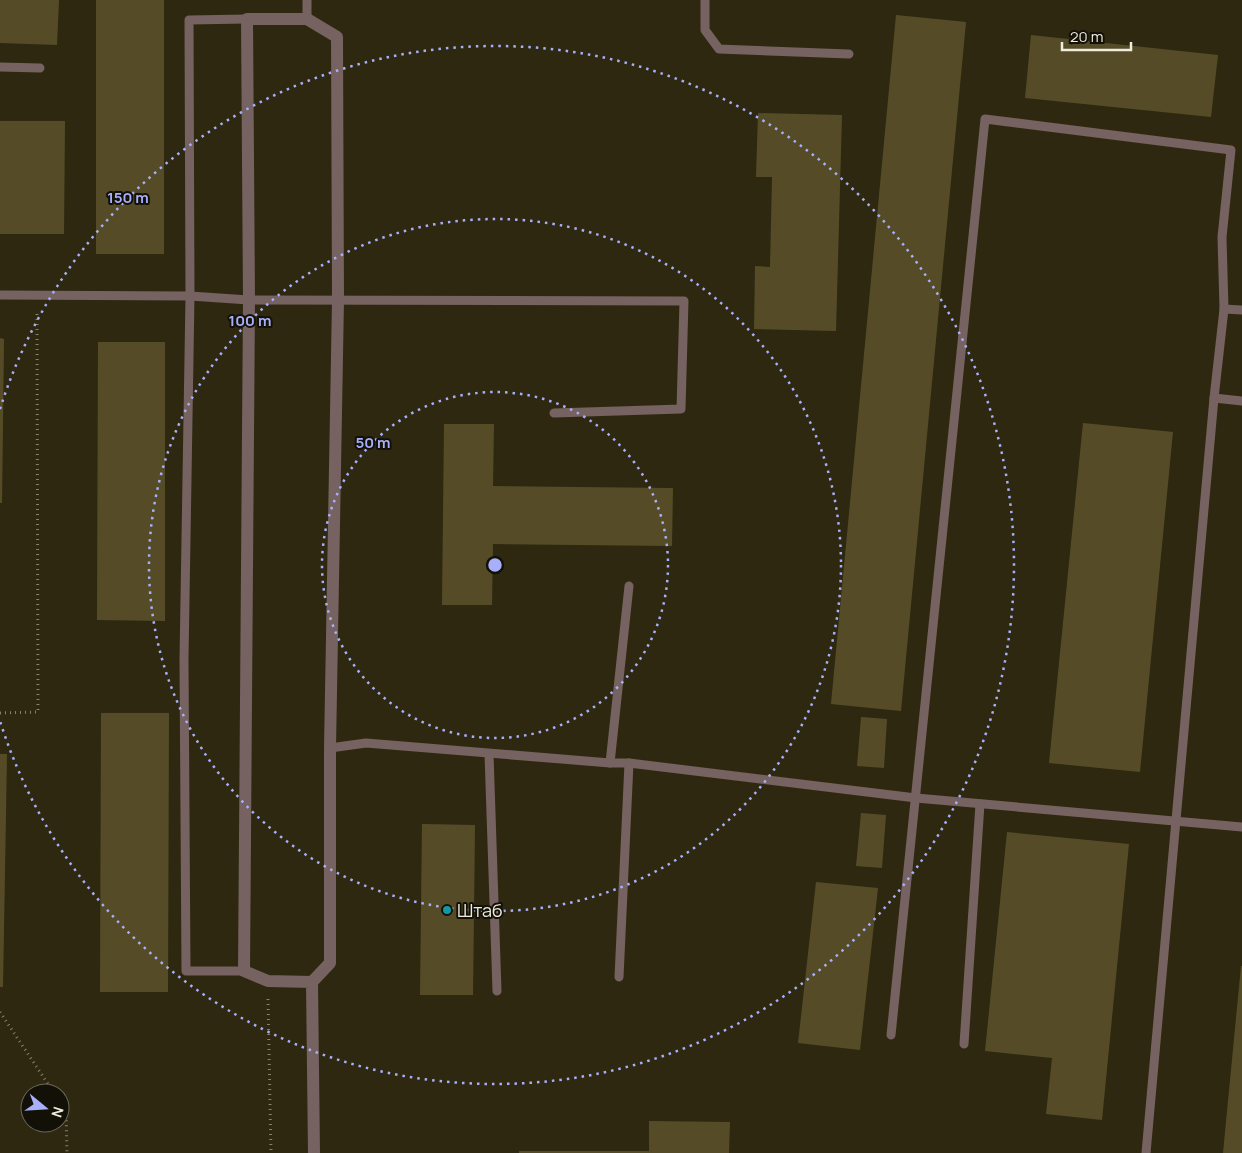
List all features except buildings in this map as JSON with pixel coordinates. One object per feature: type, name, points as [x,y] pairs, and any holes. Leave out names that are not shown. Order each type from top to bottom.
[{"type":"street","points":[[312,982],[268,981],[244,970],[248,300],[247,18],[307,19],[337,38],[338,300],[330,748],[330,963],[312,982],[314,1153]]},
{"type":"lane","points":[[307,0],[307,19]]},
{"type":"lane","points":[[705,0],[705,30],[719,49],[849,54]]},
{"type":"lane","points":[[244,970],[186,971],[184,660],[190,296],[189,20],[247,18]]},
{"type":"lane","points":[[0,67],[40,68]]},
{"type":"lane","points":[[891,1035],[985,119],[1231,150],[1222,237],[1224,309],[1214,398],[1146,1153]]},
{"type":"lane","points":[[0,295],[190,296],[248,300],[684,300],[681,409],[554,413]]},
{"type":"lane","points":[[1224,309],[1242,310]]},
{"type":"lane","points":[[1214,398],[1242,401]]},
{"type":"lane","points":[[610,763],[629,586]]},
{"type":"lane","points":[[330,748],[366,743],[489,754],[629,763],[916,798],[1242,827]]},
{"type":"lane","points":[[489,754],[497,991]]},
{"type":"lane","points":[[619,977],[629,763]]},
{"type":"lane","points":[[964,1044],[980,804]]},
{"type":"path","points":[[0,713],[38,712],[37,296]]},
{"type":"path","points":[[268,981],[271,1153]]},
{"type":"path","points":[[0,1012],[47,1083]]},
{"type":"path","points":[[67,1133],[67,1153]]},
{"type":"place","name":"Штаб","points":[[447,910]]}]
